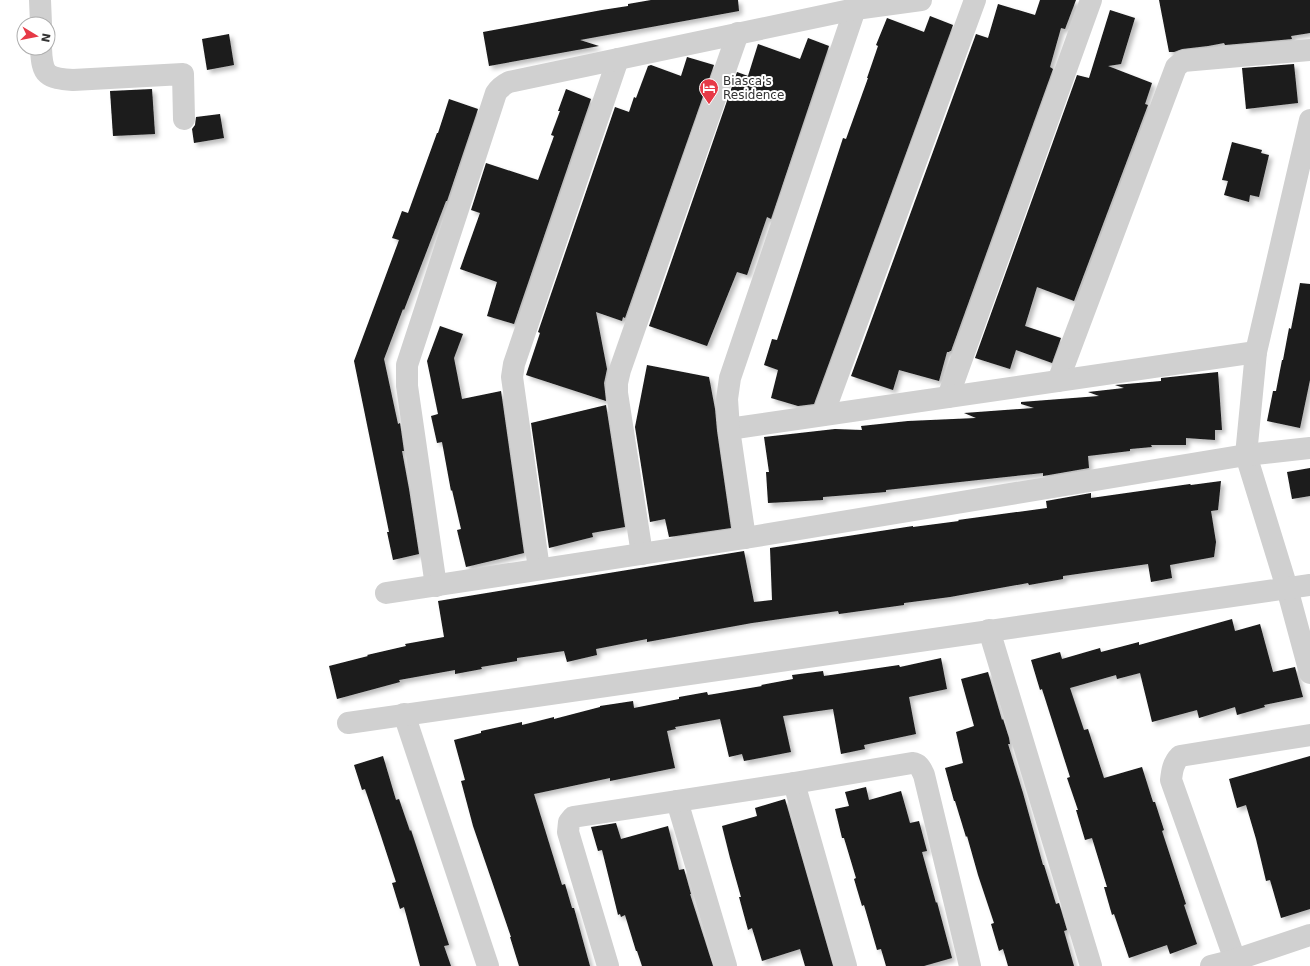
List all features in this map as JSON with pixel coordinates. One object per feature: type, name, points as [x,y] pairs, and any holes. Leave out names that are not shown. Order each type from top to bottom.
[{"type":"street","points":[[40,0],[41,16]]},
{"type":"street","points":[[436,586],[407,386],[407,365],[496,93],[503,85],[509,82],[854,9],[921,0]]},
{"type":"street","points":[[823,415],[975,0]]},
{"type":"street","points":[[948,397],[1091,0]]},
{"type":"street","points":[[745,538],[729,429],[727,399],[730,378],[854,9]]},
{"type":"street","points":[[642,554],[617,393],[617,383],[620,370],[738,33]]},
{"type":"street","points":[[1058,381],[1176,67],[1183,61],[1310,50]]},
{"type":"street","points":[[42,56],[45,70],[49,75],[57,78],[73,80],[183,74],[184,119]]},
{"type":"street","points":[[539,569],[512,377],[514,364],[618,59]]},
{"type":"street","points":[[1310,120],[1256,352],[1246,455],[1287,588],[1310,673]]},
{"type":"street","points":[[729,429],[1256,352]]},
{"type":"street","points":[[386,593],[745,538],[1246,455],[1310,448]]},
{"type":"street","points":[[348,723],[1310,585]]},
{"type":"street","points":[[989,630],[1091,966]]},
{"type":"street","points":[[404,714],[488,966]]},
{"type":"street","points":[[1235,960],[1171,780],[1172,769],[1176,760],[1180,756],[1310,735]]},
{"type":"street","points":[[608,966],[568,832],[569,822],[573,817],[912,763],[920,766],[924,776],[970,966]]},
{"type":"street","points":[[794,783],[846,966]]},
{"type":"street","points":[[677,801],[726,966]]},
{"type":"street","points":[[1211,966],[1235,960],[1310,935]]},
{"type":"building","points":[[651,0],[738,0],[739,11],[580,40],[599,46],[489,66],[483,32],[628,6],[628,4]]},
{"type":"building","points":[[1040,0],[1076,0],[1065,29],[1061,28],[1050,67],[1053,69],[951,351],[947,352],[939,381],[899,370],[893,390],[851,376],[976,34],[988,38],[998,4],[1035,15]]},
{"type":"building","points":[[1159,0],[1310,0],[1310,33],[1291,36],[1292,39],[1225,45],[1224,43],[1169,52]]},
{"type":"building","points":[[1110,10],[1135,18],[1121,64],[1108,66],[1152,83],[1145,104],[1148,105],[1074,301],[1037,287],[1025,326],[1061,338],[1052,363],[1016,350],[1010,369],[975,358],[1077,75],[1089,78]]},
{"type":"building","points":[[930,16],[953,25],[814,404],[798,406],[771,398],[778,370],[764,365],[772,339],[777,340],[843,138],[846,139],[868,78],[878,46],[876,45],[887,18],[924,32]]},
{"type":"building","points":[[229,34],[234,65],[207,70],[202,39]]},
{"type":"building","points":[[808,38],[829,46],[771,219],[767,217],[747,275],[737,272],[707,346],[649,326],[737,72],[748,76],[758,44],[800,59]]},
{"type":"building","points":[[687,57],[714,65],[625,318],[623,317],[622,321],[596,312],[607,369],[604,383],[606,401],[526,375],[540,333],[538,332],[615,107],[629,112],[648,66],[651,65],[681,76]]},
{"type":"building","points":[[1294,64],[1298,103],[1246,109],[1242,68]]},
{"type":"building","points":[[152,89],[155,134],[113,136],[110,91]]},
{"type":"building","points":[[566,89],[591,99],[514,324],[487,316],[497,282],[460,269],[480,213],[471,210],[486,163],[538,180],[554,136],[551,135]]},
{"type":"building","points":[[449,99],[478,109],[447,201],[384,359],[398,424],[400,423],[404,451],[402,451],[419,554],[393,560],[387,532],[389,532],[354,361],[399,240],[392,238],[402,211],[408,213]]},
{"type":"building","points":[[220,114],[224,138],[194,143],[192,129],[195,125],[196,117]]},
{"type":"building","points":[[1232,142],[1262,150],[1261,153],[1269,155],[1259,197],[1250,195],[1249,202],[1224,195],[1228,181],[1222,180]]},
{"type":"building","points":[[1300,283],[1310,284],[1310,380],[1300,428],[1267,421],[1273,391],[1276,391],[1289,328],[1291,329]]},
{"type":"building","points":[[440,326],[463,334],[454,358],[462,399],[501,391],[524,553],[466,567],[457,530],[461,529],[452,490],[451,491],[442,442],[437,443],[431,416],[438,414],[427,361]]},
{"type":"building","points":[[647,365],[709,377],[715,409],[731,528],[669,537],[665,519],[650,522],[635,427]]},
{"type":"building","points":[[1218,372],[1222,430],[1215,430],[1215,440],[1186,438],[1186,445],[1151,445],[1152,447],[1130,449],[1130,451],[1088,456],[1089,468],[1043,476],[1043,473],[886,490],[886,492],[823,497],[823,500],[768,503],[766,472],[769,472],[764,437],[835,429],[862,430],[861,426],[908,421],[976,418],[964,413],[1034,408],[1021,404],[1021,402],[1099,396],[1088,392],[1124,388],[1115,385],[1161,381],[1161,378]]},
{"type":"building","points":[[606,405],[625,527],[592,533],[593,537],[549,548],[531,423]]},
{"type":"building","points":[[1310,468],[1310,496],[1292,499],[1287,472]]},
{"type":"building","points":[[1221,481],[1218,510],[1211,511],[1216,542],[1214,557],[1170,565],[1172,578],[1151,582],[1148,564],[1063,576],[1063,579],[1029,585],[1028,583],[950,597],[904,603],[904,605],[839,614],[838,611],[752,623],[647,642],[647,639],[596,649],[597,655],[567,662],[564,651],[517,658],[517,661],[481,667],[482,669],[455,674],[455,670],[399,680],[400,682],[337,699],[329,666],[406,646],[405,644],[444,637],[438,601],[744,551],[754,602],[772,600],[770,548],[913,526],[1047,508],[1046,501],[1091,493],[1091,498]]},
{"type":"building","points":[[1232,619],[1235,631],[1260,624],[1273,672],[1295,667],[1303,697],[1264,705],[1265,707],[1237,715],[1235,707],[1199,718],[1197,710],[1152,722],[1140,673],[1117,679],[1116,675],[1070,688],[1084,730],[1088,729],[1104,778],[1142,767],[1164,830],[1162,831],[1186,904],[1184,905],[1197,944],[1170,954],[1167,945],[1129,958],[1114,914],[1112,915],[1104,887],[1107,887],[1092,838],[1085,840],[1076,810],[1078,810],[1067,778],[1070,777],[1042,689],[1040,690],[1031,660],[1060,652],[1062,659],[1100,648],[1101,652],[1139,642],[1139,645]]},
{"type":"building","points":[[941,658],[947,689],[909,697],[916,734],[864,745],[865,749],[841,754],[833,709],[783,716],[791,752],[744,761],[742,754],[729,757],[720,719],[675,727],[676,729],[667,731],[675,768],[610,781],[610,778],[534,794],[562,885],[565,884],[572,908],[574,908],[590,966],[519,966],[511,937],[473,826],[461,781],[465,780],[454,740],[481,733],[481,731],[522,722],[522,725],[554,717],[554,719],[600,706],[633,701],[634,708],[707,692],[708,695],[762,686],[761,685],[793,679],[792,675],[823,671],[824,676],[899,665],[900,667]]},
{"type":"building","points":[[988,672],[1002,720],[1003,719],[1009,738],[1010,744],[1008,744],[1043,865],[1056,904],[1059,903],[1067,930],[1064,931],[1074,966],[1008,966],[1003,949],[999,951],[991,924],[994,923],[967,836],[966,837],[954,801],[945,768],[963,763],[956,732],[974,726],[961,679]]},
{"type":"building","points":[[383,756],[396,800],[399,799],[410,831],[411,830],[449,945],[444,946],[451,966],[420,966],[404,907],[400,909],[392,883],[396,882],[365,789],[362,790],[354,765]]},
{"type":"building","points":[[1310,756],[1310,909],[1281,918],[1270,880],[1266,881],[1246,805],[1237,808],[1229,779]]},
{"type":"building","points":[[866,787],[869,800],[901,791],[910,823],[919,821],[927,851],[922,852],[952,958],[924,966],[886,966],[881,949],[877,950],[864,905],[862,906],[854,879],[856,878],[844,838],[842,838],[835,809],[849,806],[845,792]]},
{"type":"building","points":[[785,799],[833,966],[805,966],[800,949],[762,961],[752,928],[748,930],[739,897],[741,897],[722,826],[757,816],[755,808]]},
{"type":"building","points":[[616,823],[621,839],[668,826],[679,870],[684,869],[690,894],[713,966],[642,966],[625,915],[621,917],[620,914],[618,915],[602,850],[598,851],[591,827]]},
{"type":"place","name":"Biasca's Residence","points":[[709,105]]}]
